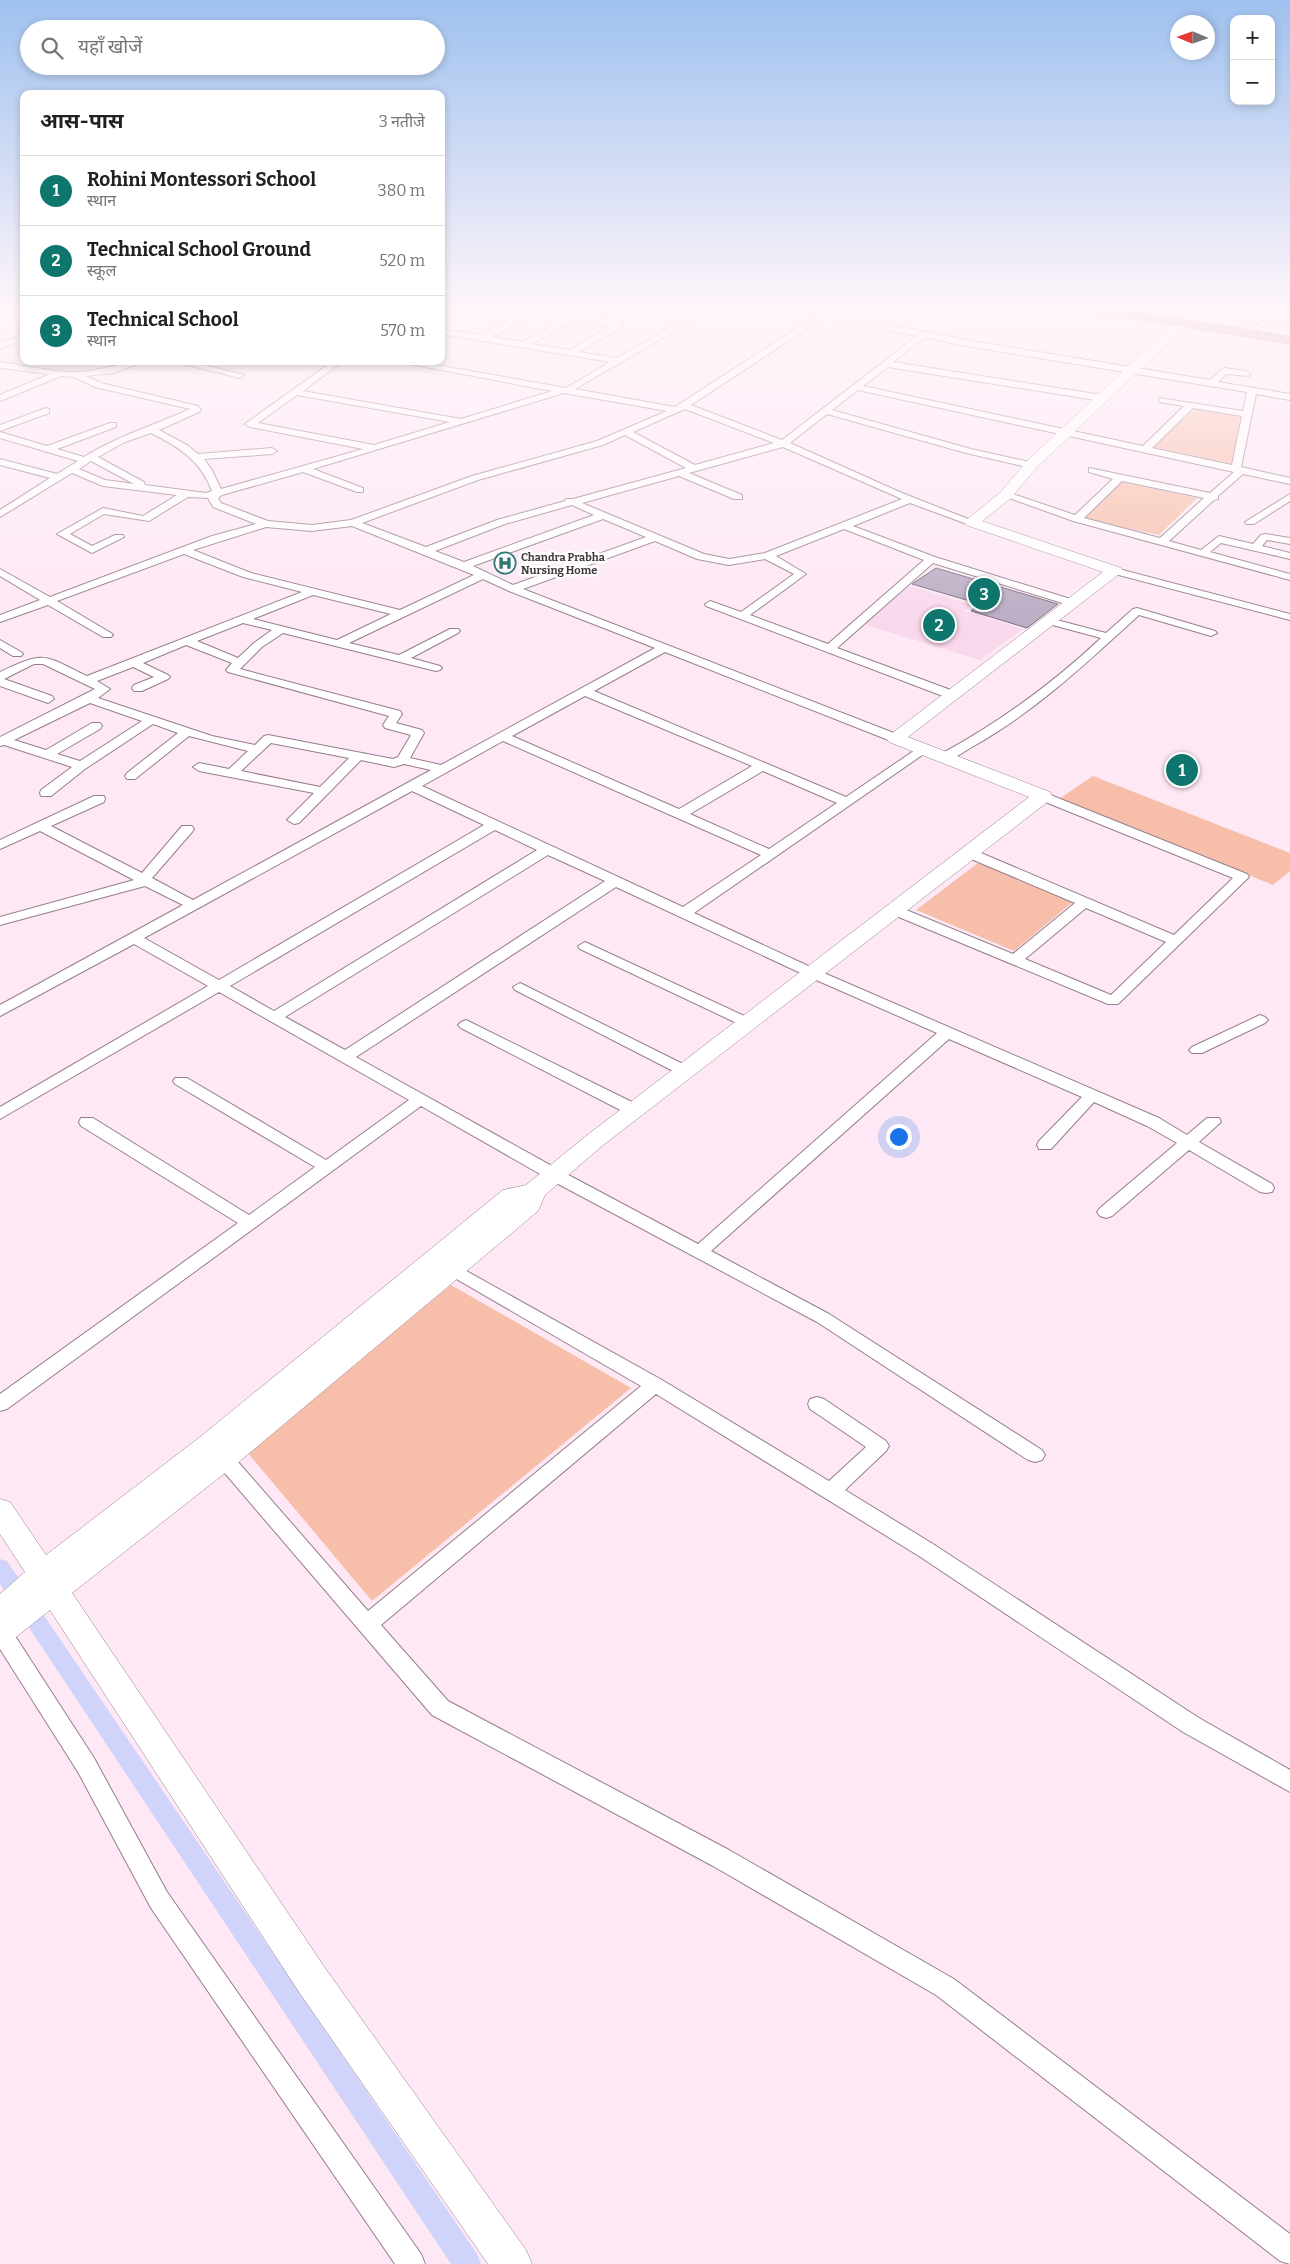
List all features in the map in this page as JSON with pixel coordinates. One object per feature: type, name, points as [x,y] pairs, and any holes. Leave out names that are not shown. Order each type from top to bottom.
[{"type":"street","points":[[0,428],[33,416]]},
{"type":"street","points":[[0,514],[88,458],[122,440],[152,430],[184,416]]},
{"type":"street","points":[[262,416],[250,424],[376,448]]},
{"type":"street","points":[[431,416],[462,421]]},
{"type":"street","points":[[72,468],[103,483],[206,496],[376,448],[480,416]]},
{"type":"street","points":[[218,493],[213,498],[217,505],[266,524],[312,528],[354,523],[476,478],[600,443],[663,416]]},
{"type":"street","points":[[703,416],[783,444],[909,500],[971,522],[1116,571],[1290,617]]},
{"type":"street","points":[[426,551],[501,522],[570,501],[783,444],[819,416]]},
{"type":"street","points":[[842,416],[969,451],[1031,465]]},
{"type":"street","points":[[990,416],[1290,480]]},
{"type":"street","points":[[971,522],[1006,495],[1031,465],[1083,416]]},
{"type":"street","points":[[1146,449],[1180,416]]},
{"type":"street","points":[[1162,542],[1214,497],[1238,469],[1247,416]]},
{"type":"street","points":[[47,449],[113,425]]},
{"type":"street","points":[[152,430],[183,444],[198,457],[215,482],[218,493]]},
{"type":"street","points":[[626,432],[693,468]]},
{"type":"street","points":[[0,435],[47,449],[88,458],[150,489]]},
{"type":"street","points":[[198,457],[272,451]]},
{"type":"street","points":[[0,462],[58,477]]},
{"type":"street","points":[[304,469],[360,490]]},
{"type":"street","points":[[1092,470],[1120,478],[1214,497]]},
{"type":"street","points":[[679,472],[738,497]]},
{"type":"street","points":[[1077,519],[1120,478]]},
{"type":"street","points":[[119,537],[92,550],[62,534],[103,512],[145,519],[186,494]]},
{"type":"street","points":[[1006,495],[1077,519],[1290,576]]},
{"type":"street","points":[[1250,522],[1290,497]]},
{"type":"street","points":[[570,501],[653,538],[701,556],[729,562],[767,556],[909,500]]},
{"type":"street","points":[[464,566],[604,515]]},
{"type":"street","points":[[354,523],[464,566],[514,589],[926,749],[1242,877],[1114,1002],[894,910]]},
{"type":"street","points":[[0,619],[51,602],[216,538],[266,524]]},
{"type":"street","points":[[845,526],[931,559],[1073,603]]},
{"type":"street","points":[[1255,548],[1265,537],[1290,541]]},
{"type":"street","points":[[514,589],[653,538]]},
{"type":"street","points":[[1202,554],[1219,539],[1290,556]]},
{"type":"street","points":[[184,550],[247,575],[401,613]]},
{"type":"street","points":[[742,616],[801,574],[767,556]]},
{"type":"street","points":[[829,649],[931,559]]},
{"type":"street","points":[[895,738],[1116,571]]},
{"type":"street","points":[[0,572],[107,635]]},
{"type":"street","points":[[338,643],[482,575]]},
{"type":"street","points":[[86,681],[313,591]]},
{"type":"street","points":[[1278,614],[1290,602]]},
{"type":"street","points":[[710,604],[952,695]]},
{"type":"street","points":[[945,757],[984,736],[1028,706],[1060,681],[1137,611],[1211,633]]},
{"type":"street","points":[[241,619],[436,668]]},
{"type":"street","points":[[1049,621],[1108,637]]},
{"type":"street","points":[[282,629],[258,644],[232,670],[396,714],[389,725],[418,733],[403,760]]},
{"type":"street","points":[[401,659],[454,631]]},
{"type":"street","points":[[186,641],[240,662]]},
{"type":"street","points":[[0,643],[17,654]]},
{"type":"street","points":[[2,1007],[134,938],[664,648]]},
{"type":"street","points":[[0,677],[38,659],[45,660],[104,689],[89,699],[2,741]]},
{"type":"street","points":[[132,662],[164,677],[138,688]]},
{"type":"street","points":[[0,682],[48,699]]},
{"type":"street","points":[[584,691],[847,802]]},
{"type":"street","points":[[89,699],[209,739],[257,749]]},
{"type":"street","points":[[46,794],[81,766],[151,720]]},
{"type":"street","points":[[47,755],[96,726]]},
{"type":"street","points":[[131,776],[187,732]]},
{"type":"street","points":[[501,736],[770,854]]},
{"type":"street","points":[[232,773],[268,738],[394,763],[403,760],[442,769]]},
{"type":"street","points":[[2,741],[81,766]]},
{"type":"street","points":[[684,913],[926,749]]},
{"type":"street","points":[[294,820],[358,756]]},
{"type":"street","points":[[680,814],[762,766]]},
{"type":"street","points":[[199,767],[322,791]]},
{"type":"street","points":[[412,786],[812,973],[1153,1122],[1266,1188]]},
{"type":"street","points":[[217,1451],[512,1196],[543,1183],[634,1110],[1043,796]]},
{"type":"street","points":[[0,845],[99,799]]},
{"type":"street","points":[[0,1114],[495,824]]},
{"type":"street","points":[[40,826],[194,905]]},
{"type":"street","points":[[0,921],[145,880],[186,829]]},
{"type":"street","points":[[274,1017],[548,849]]},
{"type":"street","points":[[968,853],[1176,941]]},
{"type":"street","points":[[345,1057],[615,881]]},
{"type":"street","points":[[1015,960],[1085,902]]},
{"type":"street","points":[[134,938],[420,1099],[543,1183],[698,1252],[823,1318],[1035,1455]]},
{"type":"street","points":[[585,946],[748,1023]]},
{"type":"street","points":[[520,987],[685,1071]]},
{"type":"street","points":[[1197,1050],[1260,1020]]},
{"type":"street","points":[[466,1025],[634,1110]]},
{"type":"street","points":[[698,1252],[948,1032]]},
{"type":"street","points":[[181,1080],[326,1167]]},
{"type":"street","points":[[1045,1145],[1092,1095]]},
{"type":"street","points":[[0,1404],[420,1099]]},
{"type":"street","points":[[87,1122],[250,1223]]},
{"type":"street","points":[[1106,1212],[1213,1122]]},
{"type":"street","points":[[410,2264],[159,1900],[86,1765],[1,1627],[43,1587],[452,1269],[529,1205],[543,1183]]},
{"type":"street","points":[[452,1269],[655,1385],[938,1557],[1191,1725],[1290,1782]]},
{"type":"street","points":[[367,1624],[655,1385]]},
{"type":"street","points":[[817,1404],[879,1446],[830,1491]]},
{"type":"street","points":[[217,1451],[440,1708],[722,1858],[945,1987],[1290,2251]]},
{"type":"street","points":[[0,1510],[43,1587],[312,1980],[512,2264]]},
{"type":"shaded area","points":[[1188,416],[1240,417],[1234,464],[1153,447]]},
{"type":"shaded area","points":[[1121,482],[1197,498],[1159,535],[1080,518]]},
{"type":"shaded area","points":[[910,586],[972,605],[964,611],[1023,629],[980,660],[856,622]]},
{"type":"shaded area","points":[[1093,776],[1290,853],[1290,871],[1273,885],[1059,799]]},
{"type":"shaded area","points":[[978,863],[1074,901],[1014,951],[916,910]]},
{"type":"shaded area","points":[[451,1285],[631,1388],[372,1601],[247,1452]]},
{"type":"building","points":[[936,568],[1058,604],[1027,628],[971,611],[980,604],[912,584]]},
{"type":"building","points":[[1185,759],[1199,764],[1179,781],[1165,776]]},
{"type":"waterway","points":[[0,1567],[467,2264]]},
{"type":"place","name":"Chandra Prabha Nursing Home","points":[[505,563]]},
{"type":"place","name":"Technical School","points":[[984,594]]},
{"type":"place","name":"Technical School Ground","points":[[939,625]]},
{"type":"place","name":"Rohini Montessori School","points":[[1182,770]]}]
